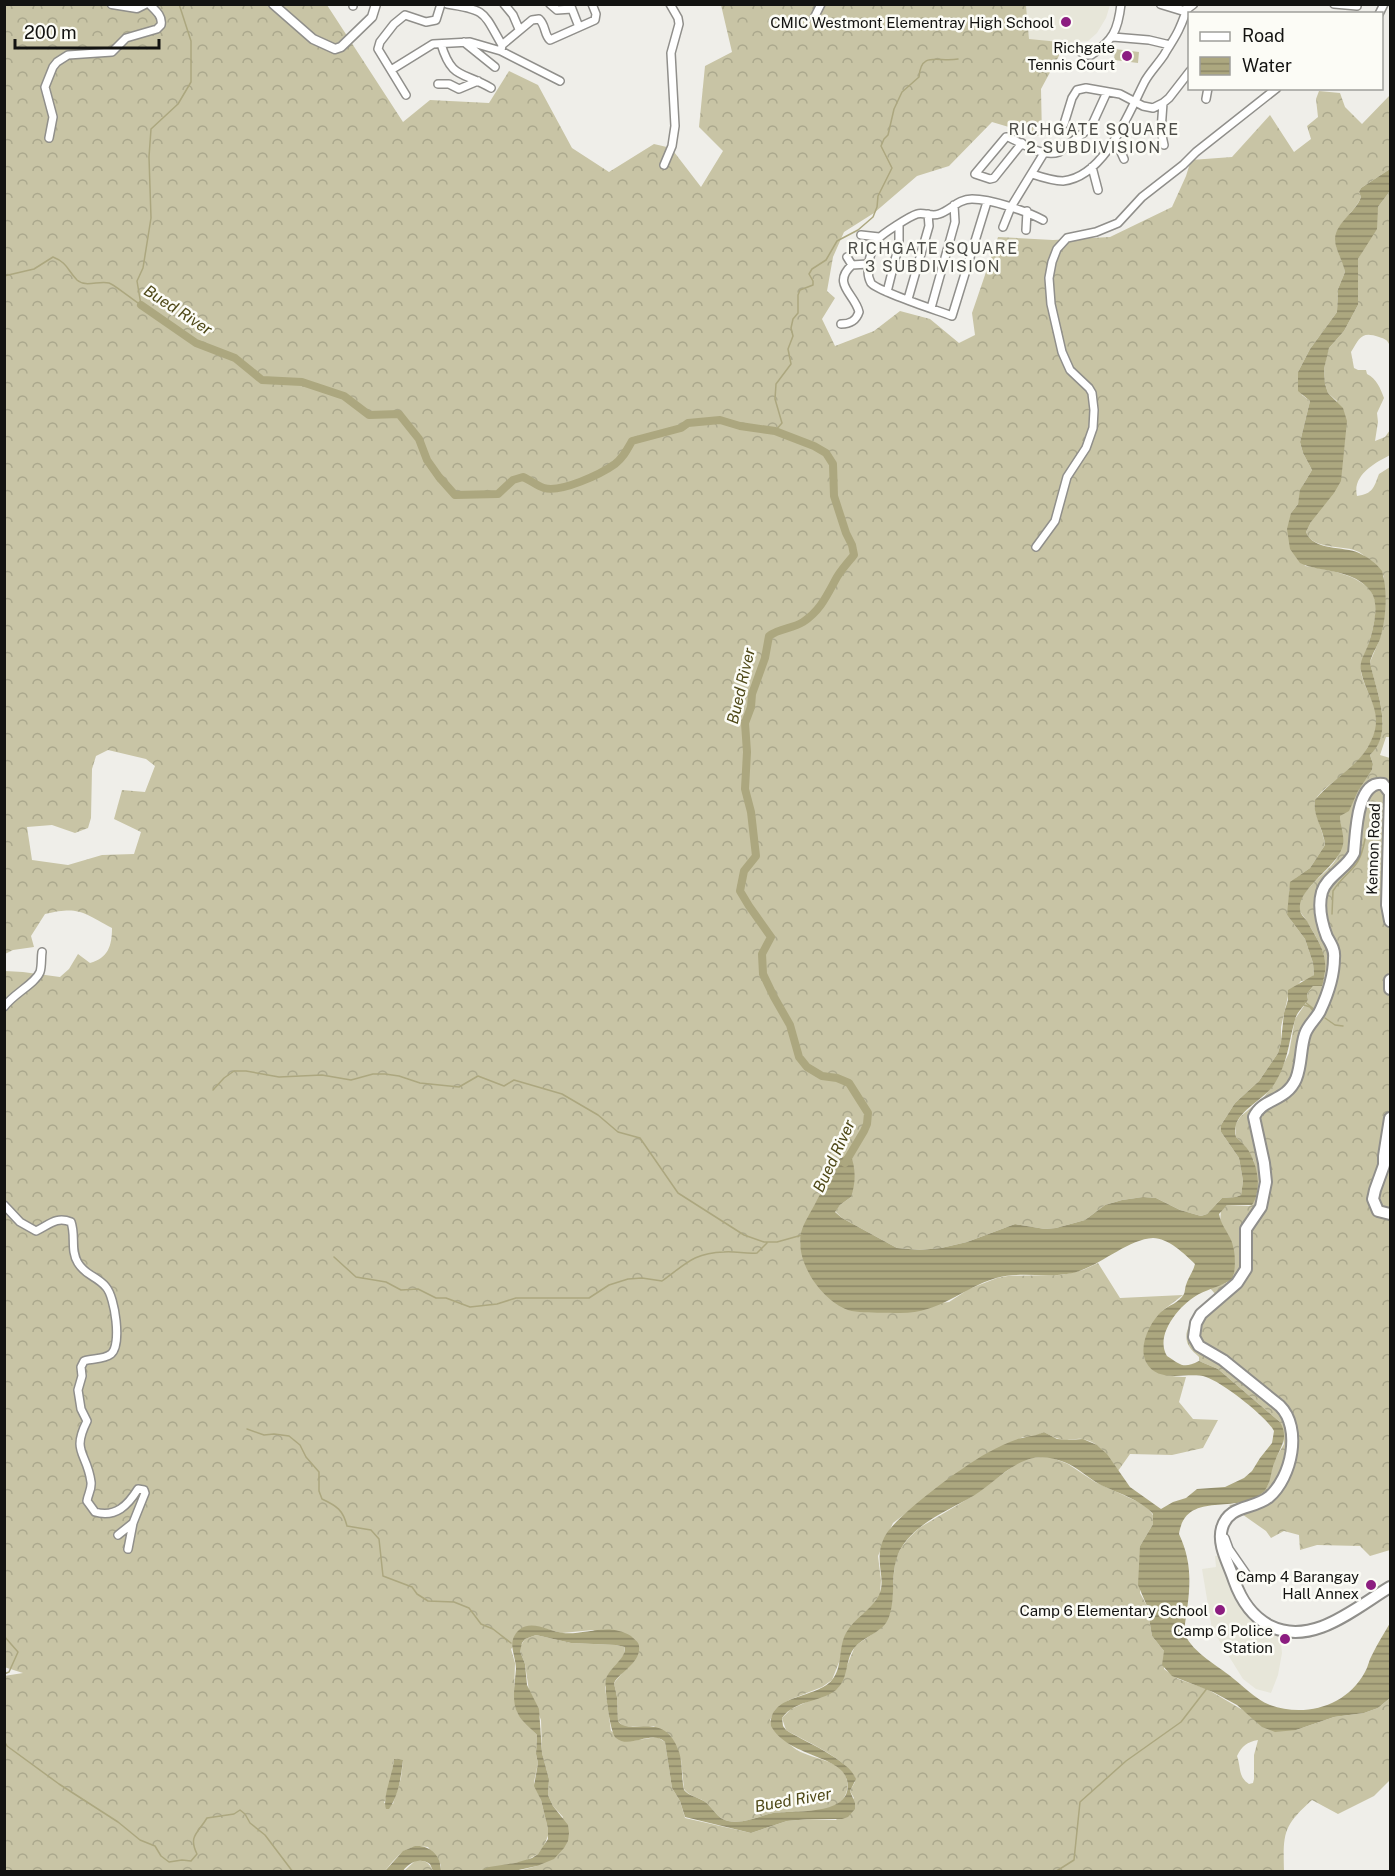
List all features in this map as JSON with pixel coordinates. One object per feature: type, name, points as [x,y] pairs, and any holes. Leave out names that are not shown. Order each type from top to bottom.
[{"type":"highway","name":"Kennon Road","points":[[1222,1530],[1229,1514],[1234,1510],[1263,1501],[1276,1490],[1288,1464],[1293,1433],[1285,1411],[1243,1375],[1199,1346],[1194,1337],[1194,1331],[1201,1314],[1237,1283],[1244,1273],[1246,1229],[1261,1207],[1266,1182],[1254,1118],[1263,1106],[1285,1095],[1299,1072],[1305,1034],[1318,1013],[1332,974],[1335,955],[1322,921],[1322,892],[1330,880],[1351,859],[1354,853],[1358,813],[1370,788],[1378,783],[1383,784],[1390,794],[1386,905],[1390,921]]},
{"type":"highway","points":[[1390,980],[1390,988]]},
{"type":"highway","points":[[1390,1118],[1384,1165],[1373,1199],[1378,1211],[1390,1214]]},
{"type":"highway","points":[[1222,1530],[1223,1547],[1241,1597],[1256,1616],[1281,1631],[1298,1633],[1318,1628],[1390,1587]]},
{"type":"main road","points":[[112,4],[137,8],[147,4]]},
{"type":"main road","points":[[273,4],[313,39],[335,49],[366,24],[374,15],[376,4]]},
{"type":"main road","points":[[1161,4],[1177,10],[1190,8]]},
{"type":"street","points":[[49,138],[53,117],[45,87],[53,67],[68,55],[112,52],[126,38],[157,29],[162,21],[160,16],[147,4]]},
{"type":"street","points":[[406,95],[378,49],[380,42],[394,24],[405,15],[426,22],[436,20],[441,4]]},
{"type":"street","points":[[447,4],[478,10],[489,21],[502,48]]},
{"type":"street","points":[[504,4],[513,15],[519,29]]},
{"type":"street","points":[[550,4],[557,10],[571,7],[579,27]]},
{"type":"street","points":[[502,48],[529,21],[539,19],[550,40],[590,22],[596,18],[592,4]]},
{"type":"street","points":[[664,165],[672,146],[675,126],[671,53],[680,24],[670,4]]},
{"type":"street","points":[[814,18],[821,4]]},
{"type":"street","points":[[1077,50],[1085,55],[1091,55],[1113,37],[1118,26],[1121,4]]},
{"type":"street","points":[[1334,4],[1357,5]]},
{"type":"street","points":[[1032,174],[1062,181],[1072,179],[1092,166],[1116,141],[1146,80],[1170,45],[1182,25],[1182,19],[1190,8]]},
{"type":"street","points":[[1113,37],[1149,40],[1170,45]]},
{"type":"street","points":[[391,70],[427,46],[464,42],[502,48],[560,81]]},
{"type":"street","points":[[464,42],[495,67]]},
{"type":"street","points":[[441,44],[447,62],[458,74],[491,88]]},
{"type":"street","points":[[1064,124],[1071,98],[1077,90],[1086,88],[1107,92],[1149,107],[1163,103],[1188,73]]},
{"type":"street","points":[[438,84],[449,84],[459,89],[478,81]]},
{"type":"street","points":[[1206,99],[1208,90]]},
{"type":"street","points":[[1036,547],[1055,521],[1067,477],[1090,438],[1095,410],[1089,388],[1070,370],[1062,352],[1051,304],[1049,278],[1057,249],[1066,238],[1096,232],[1118,223],[1142,197],[1274,90]]},
{"type":"street","points":[[1022,143],[994,178],[988,179],[975,174],[1003,138],[1008,137],[1022,143],[1044,153],[1059,152],[1089,129],[1107,92]]},
{"type":"street","points":[[1163,103],[1161,131],[1164,145]]},
{"type":"street","points":[[1116,141],[1124,159]]},
{"type":"street","points":[[1003,226],[1011,207],[1044,153]]},
{"type":"street","points":[[1092,166],[1098,190]]},
{"type":"street","points":[[987,202],[952,316],[887,292],[871,283],[868,264],[879,237],[915,214],[940,214],[954,204],[974,199],[1027,211],[1043,220]]},
{"type":"street","points":[[931,308],[955,222],[954,204]]},
{"type":"street","points":[[1026,230],[1027,211]]},
{"type":"street","points":[[908,299],[929,226],[928,214]]},
{"type":"street","points":[[887,292],[899,244],[899,224]]},
{"type":"street","points":[[861,235],[879,237]]},
{"type":"street","points":[[847,256],[852,265]]},
{"type":"street","points":[[841,324],[848,324],[854,320],[859,312],[856,302],[844,284],[845,274],[852,265],[868,264]]},
{"type":"street","points":[[4,1007],[38,975],[42,952]]},
{"type":"street","points":[[4,1205],[20,1222],[36,1231],[49,1222],[58,1220],[71,1222],[74,1229],[73,1251],[77,1261],[87,1275],[108,1289],[112,1298],[117,1331],[116,1349],[110,1355],[84,1361],[81,1367],[82,1376],[78,1382],[78,1390],[81,1409],[87,1422],[78,1446],[86,1462],[91,1484],[87,1501],[95,1512],[101,1514],[116,1512],[128,1503],[138,1489],[144,1490],[145,1493],[133,1522],[128,1549]]},
{"type":"street","points":[[118,1535],[133,1522]]},
{"type":"street","points":[[1222,1530],[1229,1549],[1247,1575]]},
{"type":"shaded area","name":"CMIC Westmont Elementray High School","points":[[1026,5],[1110,5],[1106,18],[1097,33],[1088,41],[1070,43],[1029,40]]},
{"type":"shaded area","points":[[1215,1556],[1219,1556],[1232,1585],[1280,1634],[1282,1653],[1278,1675],[1271,1693],[1256,1689],[1243,1679],[1212,1629],[1202,1569],[1216,1567]]},
{"type":"green space","points":[[5,5],[327,5],[403,122],[430,100],[489,103],[509,71],[538,85],[572,148],[609,172],[654,144],[671,148],[701,187],[723,151],[699,127],[705,66],[732,52],[721,5],[1026,5],[1029,39],[1070,43],[1061,52],[1041,89],[1042,137],[992,122],[949,166],[917,176],[874,213],[844,232],[833,257],[827,291],[835,298],[822,319],[835,346],[874,331],[900,311],[930,319],[959,343],[975,335],[972,313],[998,237],[1053,240],[1110,237],[1172,207],[1191,160],[1232,157],[1270,115],[1294,152],[1311,139],[1307,126],[1318,117],[1316,99],[1319,91],[1340,93],[1345,107],[1362,124],[1390,95],[1390,169],[1361,188],[1358,203],[1338,231],[1337,248],[1345,272],[1338,289],[1337,312],[1310,349],[1298,372],[1302,395],[1310,401],[1300,442],[1312,470],[1303,485],[1298,504],[1291,513],[1305,566],[1346,575],[1365,585],[1372,592],[1375,601],[1375,617],[1361,672],[1374,706],[1377,722],[1371,742],[1361,757],[1352,768],[1321,792],[1315,801],[1325,845],[1310,868],[1296,878],[1289,889],[1290,900],[1287,915],[1305,939],[1313,963],[1314,975],[1308,980],[1301,981],[1288,996],[1278,1053],[1259,1081],[1235,1103],[1221,1125],[1221,1132],[1239,1158],[1243,1181],[1241,1195],[1222,1198],[1207,1214],[1201,1216],[1180,1210],[1156,1198],[1143,1197],[1105,1205],[1085,1220],[1056,1228],[1045,1229],[1015,1224],[967,1242],[941,1248],[920,1250],[897,1248],[842,1218],[835,1211],[851,1197],[850,1153],[839,1159],[802,1232],[800,1244],[807,1268],[817,1284],[863,1311],[949,1302],[969,1289],[997,1278],[1062,1275],[1083,1270],[1098,1263],[1120,1298],[1183,1295],[1162,1311],[1144,1355],[1151,1366],[1160,1373],[1186,1377],[1179,1402],[1193,1419],[1218,1420],[1203,1448],[1172,1455],[1130,1454],[1118,1471],[1094,1443],[1080,1439],[1061,1439],[1044,1432],[1031,1438],[1023,1437],[975,1461],[893,1523],[878,1556],[880,1594],[844,1638],[841,1657],[832,1680],[822,1687],[789,1700],[775,1710],[770,1720],[794,1748],[837,1766],[843,1772],[847,1780],[847,1790],[843,1799],[836,1805],[815,1811],[773,1813],[739,1821],[728,1821],[721,1818],[704,1801],[684,1789],[681,1759],[654,1726],[624,1727],[618,1721],[614,1683],[638,1654],[593,1630],[562,1633],[534,1626],[511,1649],[515,1663],[514,1693],[518,1714],[537,1735],[538,1763],[534,1782],[549,1833],[538,1854],[525,1861],[476,1871],[441,1871],[441,1865],[428,1847],[421,1846],[403,1852],[385,1871],[5,1871],[4,1676],[23,1673],[4,1667],[5,971],[60,977],[69,969],[78,954],[90,963],[101,958],[110,946],[112,928],[80,912],[45,914],[31,936],[34,947],[13,950],[5,954]],"holes":[[[108,750],[146,759],[155,766],[145,792],[122,790],[114,819],[141,832],[134,854],[102,855],[68,865],[32,860],[27,827],[52,825],[75,833],[88,828],[91,818],[92,769],[96,756]],[[394,1759],[403,1761],[401,1778],[393,1804],[384,1803],[390,1786]]]},
{"type":"green space","name":"Richgate Tennis Court","points":[[1115,49],[1139,52],[1138,63],[1114,60]]},
{"type":"green space","points":[[1390,191],[1390,346],[1384,339],[1365,335],[1351,352],[1354,368],[1366,370],[1367,374],[1378,384],[1384,398],[1377,413],[1375,441],[1385,437],[1390,430],[1390,455],[1361,476],[1356,489],[1357,496],[1370,492],[1379,474],[1390,467],[1390,737],[1386,737],[1380,755],[1390,758],[1390,1550],[1370,1556],[1360,1546],[1317,1545],[1300,1550],[1299,1535],[1284,1531],[1271,1538],[1266,1531],[1229,1505],[1243,1503],[1258,1496],[1268,1485],[1273,1463],[1284,1444],[1280,1422],[1218,1369],[1199,1361],[1199,1357],[1190,1347],[1187,1332],[1194,1318],[1216,1295],[1210,1288],[1229,1282],[1234,1275],[1233,1246],[1220,1223],[1221,1210],[1227,1205],[1252,1205],[1257,1193],[1254,1161],[1236,1137],[1235,1125],[1241,1116],[1264,1097],[1275,1082],[1289,1053],[1295,1019],[1308,1000],[1307,994],[1313,986],[1324,980],[1323,955],[1318,941],[1300,911],[1300,902],[1308,889],[1331,866],[1338,855],[1341,838],[1340,816],[1372,770],[1370,755],[1381,734],[1382,710],[1370,662],[1383,625],[1384,576],[1359,552],[1322,545],[1310,538],[1306,532],[1311,522],[1337,401],[1328,393],[1325,384],[1324,369],[1327,354],[1329,348],[1344,331],[1358,305],[1358,259],[1365,246],[1378,207]]},
{"type":"green space","points":[[1050,1457],[1068,1464],[1095,1482],[1145,1505],[1153,1515],[1153,1524],[1140,1546],[1140,1593],[1147,1606],[1152,1636],[1164,1651],[1164,1669],[1178,1679],[1207,1689],[1246,1712],[1296,1730],[1334,1717],[1364,1713],[1378,1708],[1390,1698],[1390,1780],[1374,1796],[1338,1814],[1312,1800],[1295,1817],[1287,1831],[1284,1871],[514,1872],[537,1866],[563,1817],[553,1806],[548,1795],[549,1779],[542,1753],[541,1720],[529,1691],[525,1664],[520,1651],[525,1639],[536,1635],[571,1643],[625,1647],[624,1654],[605,1687],[611,1731],[632,1741],[657,1737],[665,1742],[672,1788],[680,1801],[685,1818],[751,1833],[787,1821],[836,1820],[854,1798],[850,1791],[855,1777],[833,1756],[786,1730],[782,1718],[791,1709],[838,1688],[855,1646],[880,1629],[892,1600],[895,1560],[908,1539],[919,1528],[971,1497],[1019,1462]],"holes":[[[1258,1740],[1254,1755],[1254,1779],[1253,1783],[1249,1784],[1241,1775],[1237,1756],[1245,1745]]]},
{"type":"green space","points":[[415,1861],[426,1862],[433,1871],[403,1872]]},
{"type":"water","points":[[1390,169],[1390,191],[1378,207],[1377,229],[1358,259],[1358,305],[1344,331],[1329,348],[1324,369],[1328,393],[1343,408],[1347,421],[1341,481],[1306,532],[1310,538],[1322,545],[1362,555],[1375,563],[1382,571],[1386,596],[1384,623],[1370,662],[1382,711],[1381,735],[1370,755],[1372,770],[1358,791],[1349,811],[1340,816],[1342,848],[1332,863],[1310,886],[1301,902],[1301,912],[1320,944],[1325,959],[1322,986],[1313,986],[1307,994],[1308,1000],[1298,1012],[1285,1062],[1278,1078],[1268,1092],[1242,1115],[1235,1129],[1236,1137],[1250,1153],[1256,1167],[1258,1183],[1252,1205],[1227,1205],[1219,1214],[1233,1246],[1235,1263],[1233,1278],[1199,1294],[1177,1312],[1166,1330],[1164,1348],[1167,1356],[1182,1365],[1199,1361],[1218,1369],[1280,1422],[1284,1433],[1283,1442],[1264,1491],[1241,1502],[1202,1507],[1192,1512],[1184,1520],[1179,1534],[1189,1570],[1189,1593],[1184,1631],[1187,1638],[1203,1656],[1264,1702],[1283,1709],[1311,1709],[1336,1701],[1357,1684],[1390,1623],[1390,1698],[1378,1708],[1364,1713],[1334,1717],[1296,1730],[1275,1732],[1262,1727],[1237,1705],[1213,1692],[1172,1676],[1162,1665],[1164,1651],[1152,1636],[1147,1606],[1138,1585],[1140,1546],[1153,1524],[1153,1514],[1135,1500],[1099,1484],[1069,1464],[1049,1458],[1036,1458],[1012,1467],[980,1492],[930,1520],[913,1533],[897,1558],[893,1600],[889,1617],[883,1627],[852,1651],[844,1678],[838,1688],[826,1696],[794,1707],[782,1718],[786,1730],[836,1758],[852,1772],[856,1779],[850,1791],[855,1809],[848,1817],[787,1821],[751,1833],[685,1817],[680,1801],[672,1788],[665,1742],[653,1738],[628,1742],[614,1735],[608,1710],[606,1679],[623,1655],[625,1647],[571,1643],[536,1635],[525,1639],[520,1651],[525,1664],[527,1685],[539,1709],[542,1753],[549,1779],[548,1795],[553,1806],[568,1825],[568,1841],[554,1859],[537,1866],[514,1871],[476,1872],[532,1858],[538,1854],[548,1839],[541,1800],[534,1786],[538,1763],[537,1735],[520,1717],[515,1703],[516,1669],[512,1644],[515,1635],[524,1627],[535,1626],[563,1633],[606,1629],[631,1636],[638,1643],[639,1652],[634,1662],[614,1683],[618,1721],[630,1727],[656,1727],[665,1731],[673,1739],[679,1752],[684,1790],[704,1801],[721,1818],[728,1821],[739,1821],[773,1813],[820,1809],[842,1800],[847,1792],[847,1780],[843,1772],[835,1765],[789,1744],[771,1726],[772,1716],[785,1702],[815,1691],[832,1680],[838,1669],[846,1633],[853,1623],[872,1606],[879,1595],[882,1582],[880,1554],[884,1538],[901,1517],[931,1492],[992,1450],[1014,1440],[1044,1432],[1057,1439],[1083,1439],[1097,1445],[1107,1454],[1130,1487],[1161,1509],[1186,1498],[1197,1489],[1225,1487],[1244,1478],[1252,1471],[1272,1443],[1274,1431],[1270,1425],[1254,1409],[1213,1380],[1199,1376],[1174,1376],[1158,1373],[1146,1362],[1144,1342],[1153,1321],[1162,1311],[1182,1297],[1195,1264],[1176,1247],[1164,1241],[1153,1238],[1135,1242],[1072,1273],[996,1278],[926,1310],[873,1313],[848,1310],[828,1298],[812,1279],[806,1267],[800,1244],[801,1233],[832,1169],[838,1160],[850,1153],[854,1170],[853,1191],[851,1197],[835,1212],[897,1248],[920,1250],[941,1248],[967,1242],[1015,1224],[1045,1229],[1056,1228],[1085,1220],[1105,1205],[1143,1197],[1156,1198],[1180,1210],[1201,1216],[1207,1214],[1222,1198],[1241,1195],[1243,1181],[1239,1158],[1221,1132],[1221,1125],[1235,1103],[1259,1081],[1278,1053],[1288,990],[1314,975],[1313,963],[1305,939],[1287,915],[1290,882],[1310,868],[1325,845],[1315,811],[1315,800],[1360,758],[1375,731],[1375,713],[1363,680],[1361,667],[1374,625],[1374,597],[1364,584],[1356,579],[1300,563],[1290,549],[1287,529],[1291,513],[1298,504],[1300,490],[1312,470],[1300,442],[1310,401],[1298,391],[1298,372],[1310,349],[1337,312],[1338,289],[1345,272],[1335,243],[1336,233],[1342,222],[1355,208],[1361,197],[1359,192],[1361,188]]},
{"type":"water","points":[[394,1759],[403,1760],[395,1798],[389,1809],[386,1809],[385,1799]]},
{"type":"water","points":[[415,1846],[426,1847],[434,1853],[441,1866],[441,1871],[433,1871],[430,1864],[419,1861],[408,1865],[403,1871],[385,1871],[403,1851]]},
{"type":"waterway","points":[[141,305],[137,281],[143,268],[151,218],[149,157],[151,129],[178,104],[191,82],[191,41],[179,4]]},
{"type":"waterway","points":[[775,431],[782,423],[775,399],[776,384],[791,364],[788,349],[793,336],[791,328],[793,319],[798,313],[800,290],[813,285],[809,274],[812,269],[826,260],[837,241],[858,230],[873,217],[878,196],[892,168],[881,146],[888,135],[894,109],[902,92],[919,77],[920,69],[927,60],[958,59]]},
{"type":"waterway","name":"Bued River","points":[[4,276],[34,269],[53,257],[65,264],[77,280],[88,284],[109,283],[141,305]]},
{"type":"waterway","name":"Bued River","points":[[141,305],[196,343],[235,358],[262,380],[302,382],[344,396],[369,415],[399,414],[419,439],[427,460],[455,495],[498,494],[513,480],[523,477],[544,488],[560,488],[570,485],[600,473],[615,464],[632,441],[681,428],[688,423],[720,420],[740,426],[775,431],[826,453],[833,464],[834,496],[854,555],[840,572],[823,602],[809,617],[799,624],[769,636],[765,658],[752,694],[751,707],[745,723],[747,752],[745,789],[751,812],[756,856],[744,871],[740,891],[771,937],[762,954],[763,974],[790,1025],[799,1057],[807,1067],[822,1076],[837,1078],[849,1083],[868,1113],[864,1131],[845,1163]]},
{"type":"waterway","points":[[1332,914],[1333,891],[1360,858],[1365,839]]},
{"type":"waterway","points":[[1305,1002],[1315,1010]]},
{"type":"waterway","points":[[1304,1005],[1310,1007],[1314,1012]]},
{"type":"waterway","points":[[1325,1018],[1335,1025],[1343,1026]]},
{"type":"waterway","points":[[213,1090],[234,1071],[279,1077],[322,1075],[351,1080],[373,1074],[385,1074],[420,1083],[459,1087],[478,1076],[504,1086],[514,1080],[562,1094],[598,1115],[618,1132],[640,1138],[678,1193],[744,1235],[764,1242],[777,1242],[802,1235]]},
{"type":"waterway","points":[[334,1257],[356,1277],[386,1282],[401,1290],[418,1289],[436,1298],[446,1298],[470,1307],[497,1304],[516,1298],[589,1298],[609,1285],[628,1279],[642,1278],[662,1281],[697,1257],[713,1253],[757,1253],[767,1243]]},
{"type":"waterway","points":[[247,1429],[264,1435],[289,1436],[300,1445],[306,1457],[319,1472],[319,1491],[322,1499],[339,1509],[347,1526],[371,1530],[379,1539],[383,1576],[412,1587],[417,1594],[428,1601],[454,1602],[469,1608],[481,1624],[493,1629],[511,1643]]},
{"type":"waterway","points":[[4,1636],[18,1652],[9,1672],[4,1674]]},
{"type":"waterway","points":[[1055,1872],[1074,1860],[1080,1802],[1126,1761],[1181,1722],[1208,1687]]},
{"type":"waterway","points":[[4,1741],[7,1746],[59,1784],[118,1822],[140,1840],[155,1846],[161,1856],[169,1862],[191,1861],[197,1854],[194,1839],[207,1818],[234,1814],[240,1810],[250,1823],[265,1835],[293,1872]]},
{"type":"place","name":"CMIC Westmont Elementray High School","points":[[1066,22]]},
{"type":"place","name":"Richgate Tennis Court","points":[[1127,56]]},
{"type":"place","name":"Camp 4 Barangay Hall Annex","points":[[1371,1585]]},
{"type":"place","name":"Camp 6 Elementary School","points":[[1220,1610]]},
{"type":"place","name":"Camp 6 Police Station","points":[[1285,1639]]},
{"type":"district","name":"RICHGATE SQUARE 2 SUBDIVISION","points":[[1094,138]]},
{"type":"district","name":"RICHGATE SQUARE 3 SUBDIVISION","points":[[933,257]]}]
